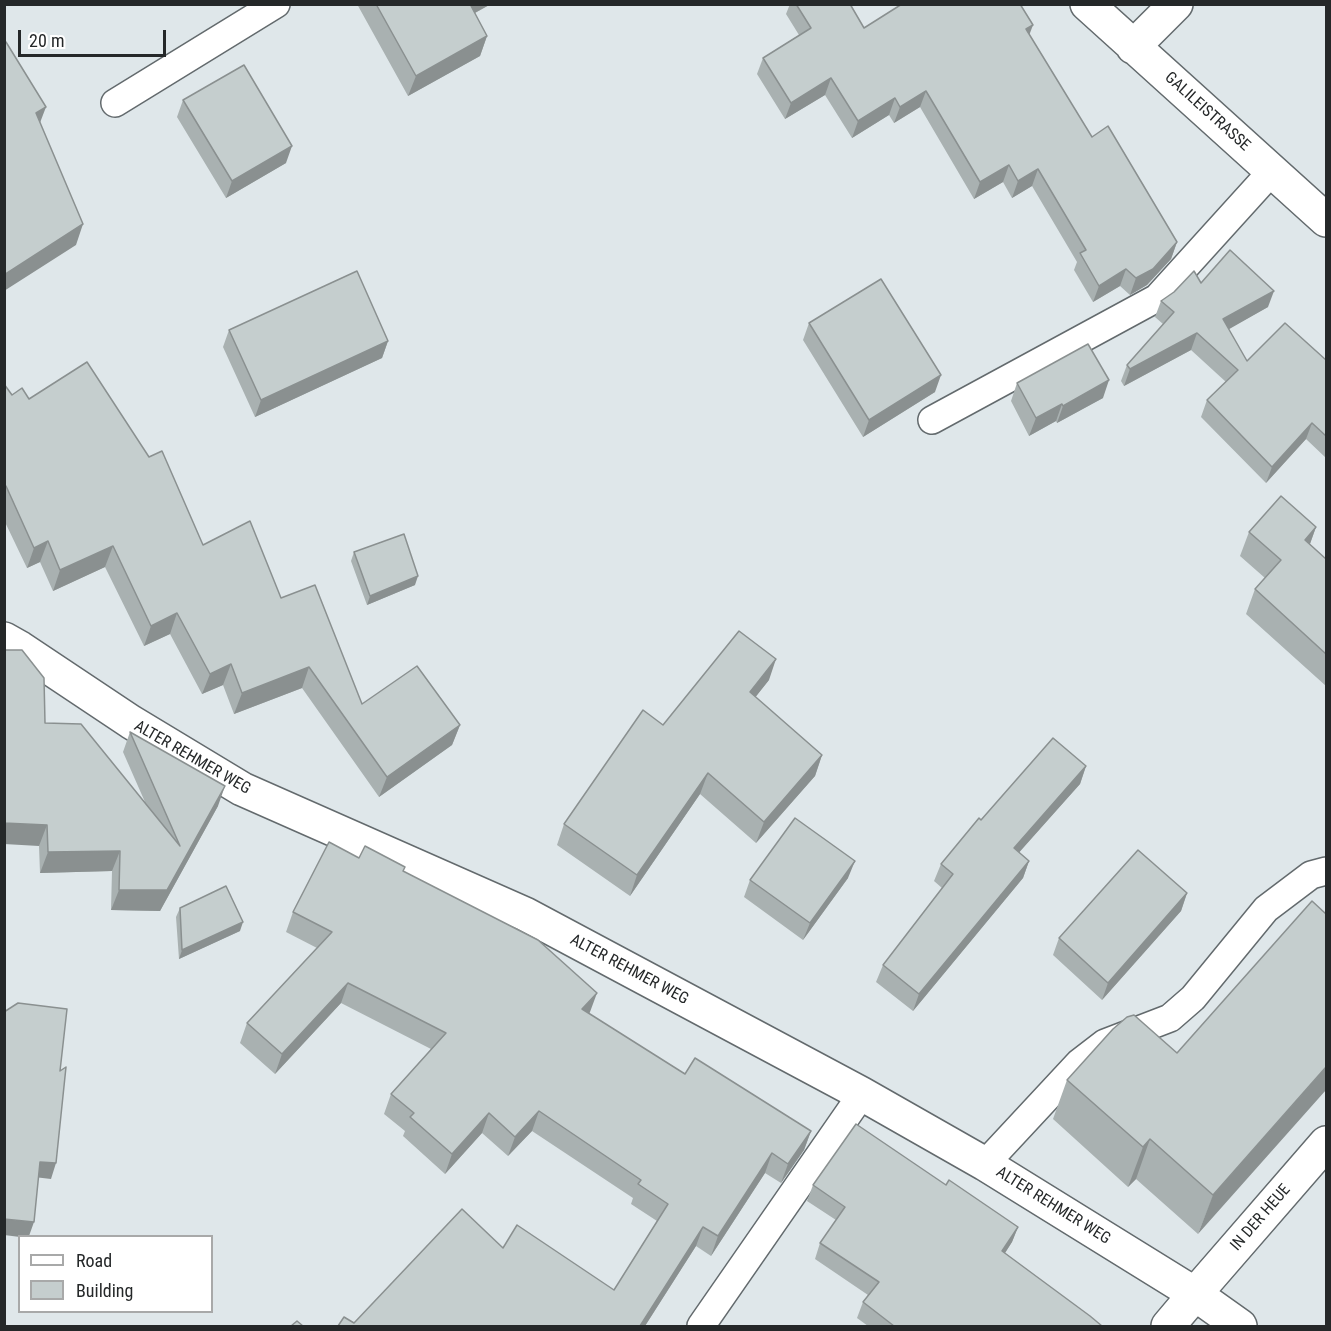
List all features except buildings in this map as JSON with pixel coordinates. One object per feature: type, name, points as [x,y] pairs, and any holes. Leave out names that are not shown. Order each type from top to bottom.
[{"type":"street","name":"GALILEISTRASSE","points":[[1087,4],[1326,220]]},
{"type":"street","points":[[1133,47],[1176,4]]},
{"type":"street","name":"ALTER REHMER WEG","points":[[4,639],[131,722],[242,789],[525,914],[862,1094],[985,1164],[1195,1294],[1240,1326]]},
{"type":"street","name":"IN DER HEUE","points":[[1168,1326],[1326,1143]]},
{"type":"lane","points":[[115,103],[276,4]]},
{"type":"lane","points":[[932,420],[1157,298],[1273,170]]},
{"type":"lane","points":[[985,1164],[1079,1063],[1105,1043],[1170,1018],[1193,998],[1266,909],[1311,875],[1326,871]]},
{"type":"lane","points":[[701,1326],[862,1094]]}]
